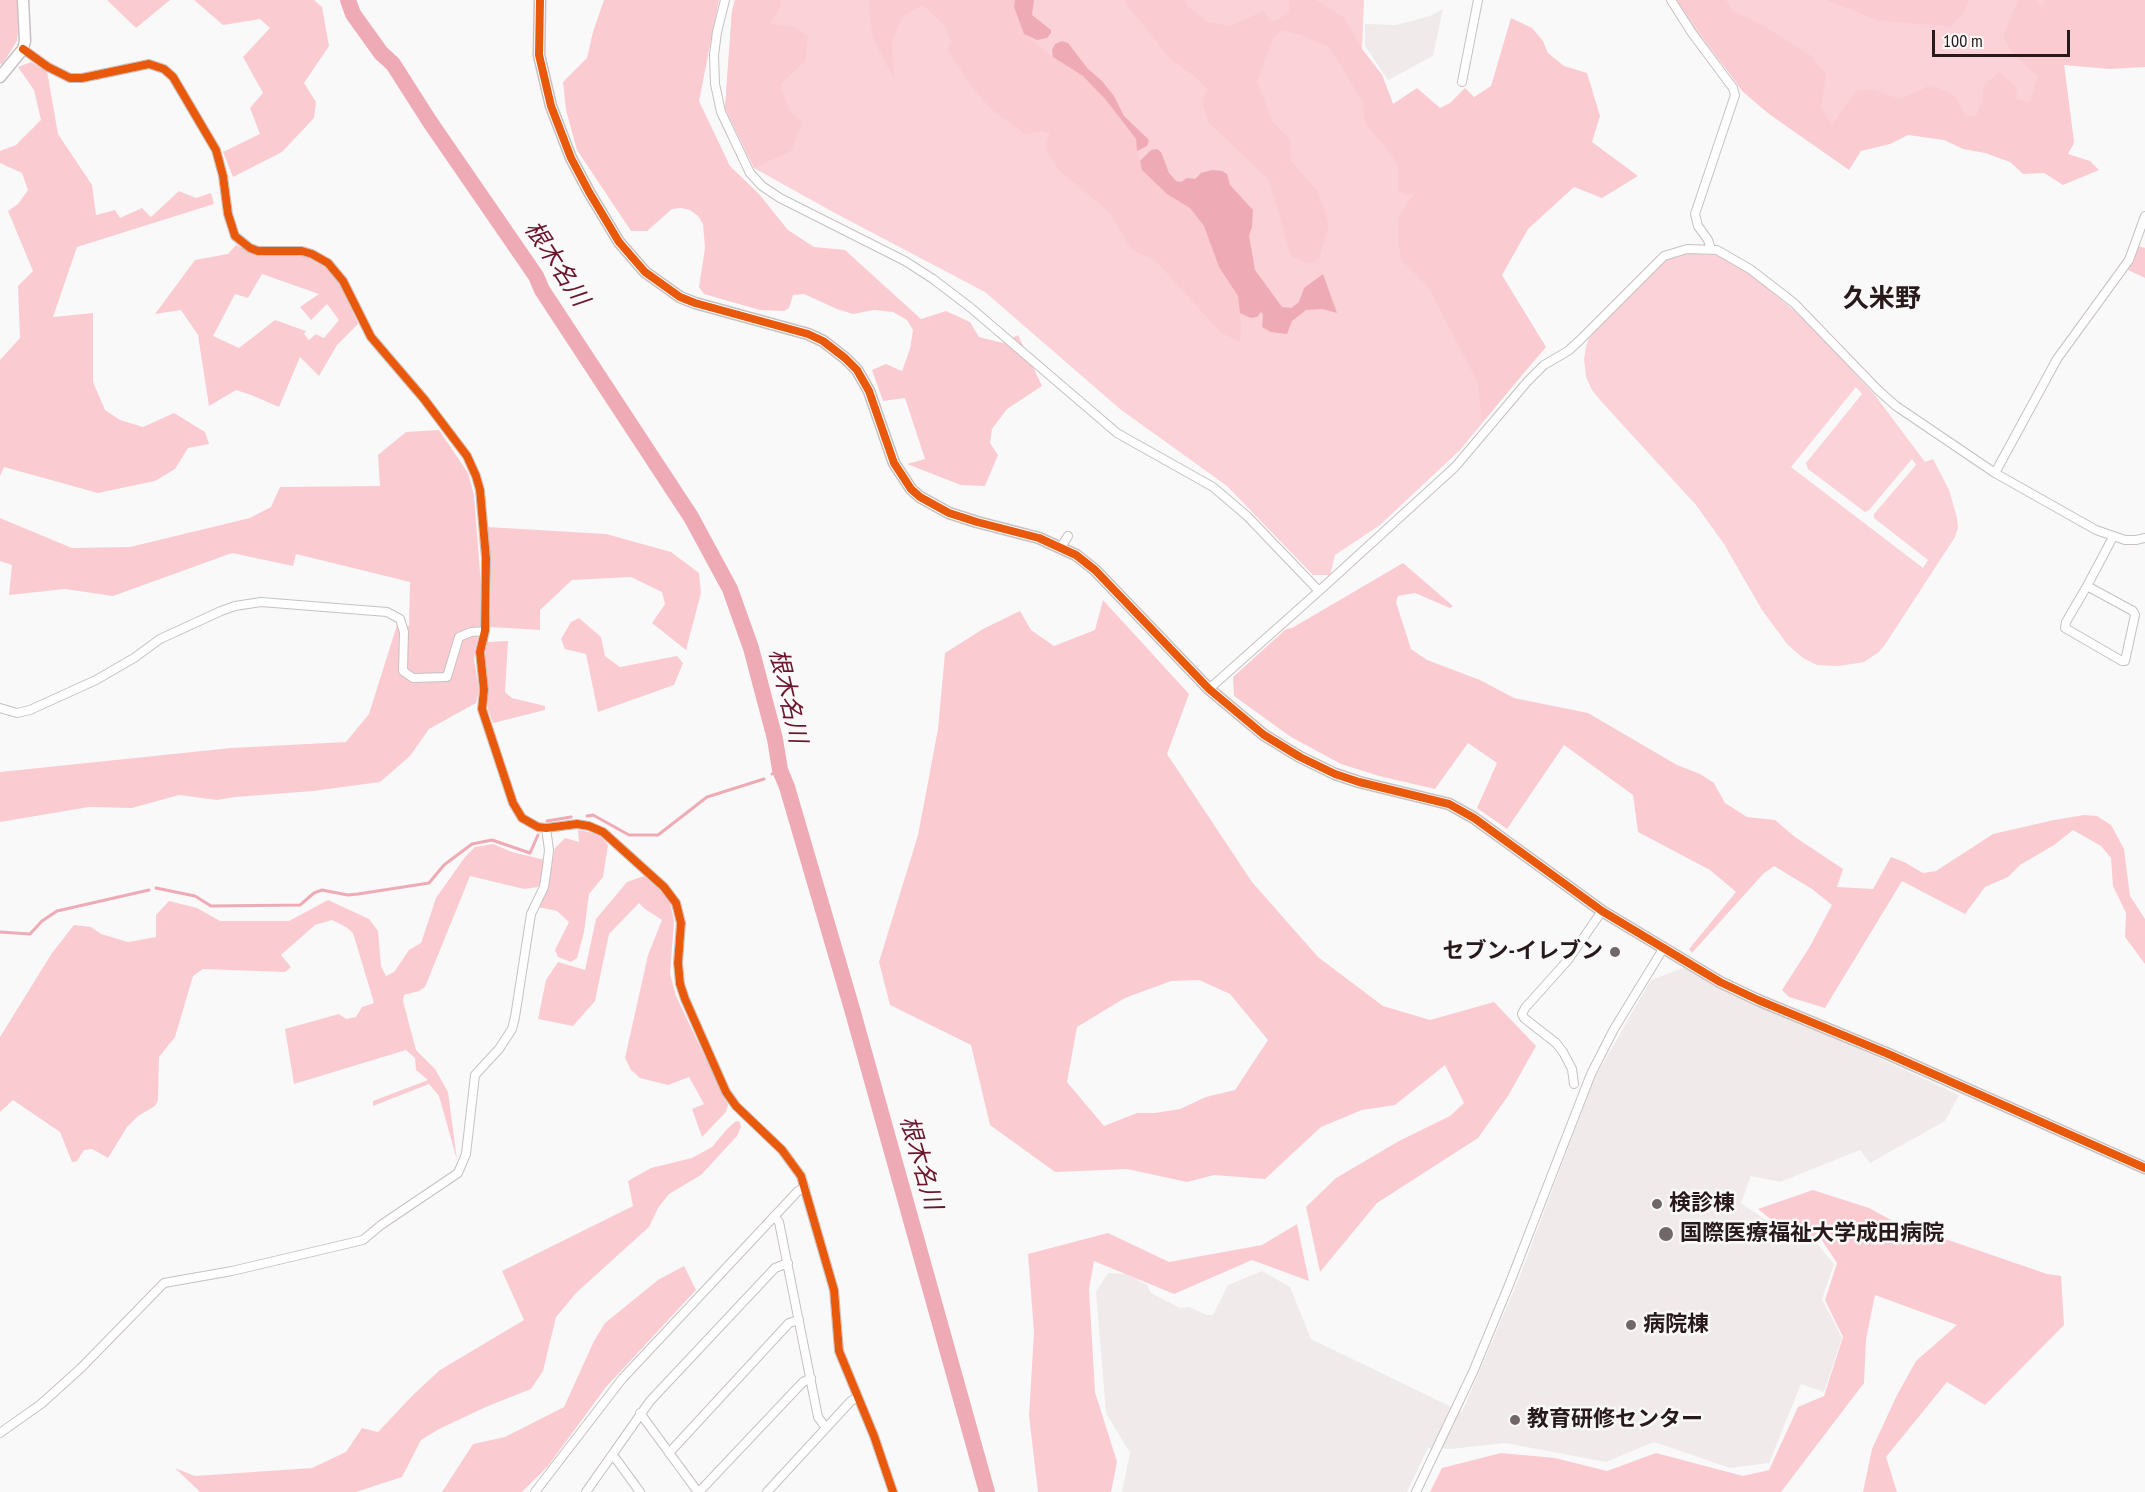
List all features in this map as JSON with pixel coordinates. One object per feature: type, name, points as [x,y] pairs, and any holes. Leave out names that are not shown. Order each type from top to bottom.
[{"type":"street","points":[[0,77],[23,50],[25,41],[23,0]]},
{"type":"street","points":[[540,0],[539,55],[544,83],[559,131],[595,202],[619,242],[645,272],[665,288],[695,303],[808,334],[845,358],[864,380],[894,463],[911,489],[920,497],[949,513],[1039,538],[1076,555],[1095,570],[1209,689],[1264,735],[1319,766],[1359,782],[1435,799],[1461,810],[1602,911],[1720,982],[2145,1168]]},
{"type":"street","points":[[725,0],[714,55],[715,84],[721,112],[750,172],[762,186],[780,198],[905,261],[933,279],[971,308],[1117,433],[1213,487],[1248,516],[1319,591]]},
{"type":"street","points":[[1462,82],[1478,0]]},
{"type":"street","points":[[1671,0],[1735,94],[1695,214],[1698,226],[1708,240],[1711,249]]},
{"type":"street","points":[[23,50],[48,67],[70,78],[82,78],[149,64],[164,69],[176,80],[216,150],[224,176],[228,214],[239,242],[258,251],[302,251],[328,263],[336,271],[371,337],[424,399],[467,456],[480,490],[486,558],[485,632],[480,652],[484,690],[482,709],[518,813],[530,823],[546,828],[577,824],[603,832],[643,866],[676,903],[681,923],[678,963],[680,984],[719,1080],[736,1106],[791,1161],[801,1176],[834,1290],[839,1351],[893,1492]]},
{"type":"street","points":[[1995,473],[2057,359],[2129,260],[2145,216]]},
{"type":"street","points":[[1209,689],[1436,487],[1544,365],[1568,351],[1657,262],[1678,250],[1711,249],[1723,252],[1734,259],[1794,303],[1896,406],[1995,473],[2096,530],[2113,537],[2136,540],[2145,538]]},
{"type":"street","points":[[1060,547],[1068,536]]},
{"type":"street","points":[[2087,586],[2133,611],[2135,615],[2126,661],[2122,661],[2065,628],[2066,622],[2113,537]]},
{"type":"street","points":[[0,708],[17,713],[30,710],[96,680],[170,634],[235,606],[261,602],[387,612],[400,619],[404,632],[403,671],[413,678],[447,677],[459,637],[471,632],[485,632]]},
{"type":"street","points":[[0,1433],[41,1404],[73,1376],[164,1283],[232,1271],[363,1240],[381,1225],[458,1173],[466,1154],[475,1075],[505,1041],[512,1029],[531,914],[543,887],[547,867],[549,850],[546,828]]},
{"type":"street","points":[[1574,1084],[1572,1069],[1563,1052],[1556,1043],[1522,1014],[1568,960],[1602,911]]},
{"type":"street","points":[[1416,1492],[1473,1372],[1591,1074],[1614,1029],[1663,949]]},
{"type":"street","points":[[535,1492],[622,1379],[774,1216],[798,1191],[805,1188]]},
{"type":"street","points":[[774,1216],[779,1222],[788,1263],[818,1417],[826,1428]]},
{"type":"street","points":[[586,1492],[650,1401],[775,1269],[788,1263]]},
{"type":"street","points":[[669,1453],[789,1323],[799,1320]]},
{"type":"street","points":[[640,1413],[698,1492],[803,1382],[811,1378]]},
{"type":"street","points":[[767,1492],[858,1396]]},
{"type":"street","points":[[611,1456],[616,1459],[640,1492]]},
{"type":"shaded area","points":[[0,0],[17,0],[18,29],[17,41],[2,65],[0,63]]},
{"type":"shaded area","points":[[107,0],[170,0],[136,28]]},
{"type":"shaded area","points":[[194,0],[314,0],[322,7],[329,46],[304,83],[316,102],[314,118],[282,152],[233,177],[223,152],[260,134],[250,108],[263,93],[243,57],[270,28],[260,19],[223,25]]},
{"type":"shaded area","points":[[604,0],[719,0],[699,101],[730,166],[759,194],[788,230],[814,247],[845,250],[921,319],[946,311],[970,322],[979,337],[1003,343],[1018,335],[1042,386],[1007,409],[992,429],[990,443],[998,455],[985,486],[961,485],[907,464],[925,459],[905,398],[883,401],[872,370],[886,364],[902,371],[910,349],[913,330],[907,320],[893,312],[874,310],[853,314],[804,294],[793,295],[789,308],[784,311],[760,310],[704,294],[699,287],[705,248],[703,224],[690,210],[672,209],[647,231],[631,231],[577,150],[566,110],[563,82],[587,58]]},
{"type":"shaded area","points":[[735,0],[1364,0],[1362,49],[1382,75],[1415,163],[1522,375],[1460,450],[1380,525],[1335,555],[1330,575],[1313,575],[1227,486],[1120,409],[985,292],[754,168],[725,108],[732,11]]},
{"type":"shaded area","points":[[735,0],[781,0],[780,9],[770,23],[797,28],[808,37],[805,61],[780,85],[791,113],[802,122],[791,151],[754,168],[725,108],[732,11]]},
{"type":"shaded area","points":[[869,0],[1015,0],[1014,7],[1024,34],[1053,57],[1083,76],[1106,100],[1136,140],[1142,170],[1167,194],[1190,208],[1204,226],[1219,267],[1238,296],[1240,342],[1220,332],[1156,261],[1131,249],[1110,213],[1059,170],[1045,148],[1050,134],[1043,131],[1025,134],[991,109],[972,87],[948,50],[951,40],[944,25],[923,5],[903,16],[892,42],[894,79],[872,36]]},
{"type":"shaded area","points":[[1015,0],[1034,0],[1032,15],[1051,30],[1047,38],[1037,40],[1024,34],[1014,7]]},
{"type":"shaded area","points":[[1123,0],[1184,0],[1189,8],[1207,21],[1229,26],[1264,11],[1270,21],[1278,20],[1289,11],[1289,0],[1316,0],[1344,18],[1362,49],[1382,75],[1393,104],[1417,88],[1440,108],[1450,103],[1465,88],[1474,97],[1491,86],[1511,18],[1532,28],[1543,41],[1548,53],[1564,66],[1587,73],[1600,116],[1592,142],[1638,176],[1602,198],[1574,187],[1528,229],[1502,275],[1546,347],[1482,422],[1478,383],[1429,288],[1401,259],[1398,241],[1399,215],[1416,192],[1406,195],[1398,192],[1398,164],[1364,121],[1363,102],[1329,47],[1281,30],[1273,39],[1257,81],[1272,121],[1290,140],[1291,161],[1318,192],[1329,224],[1319,259],[1309,264],[1291,256],[1269,180],[1208,122],[1202,101],[1207,89],[1194,76],[1170,59]]},
{"type":"shaded area","points":[[1672,0],[2083,0],[2064,65],[2074,143],[1938,128],[1849,132],[1740,87]]},
{"type":"shaded area","points":[[1677,0],[1726,0],[1732,11],[1757,22],[1811,56],[1826,74],[1821,108],[1832,124],[1856,91],[1871,89],[1900,99],[1931,85],[1955,96],[1966,117],[1976,116],[1983,100],[1983,86],[1999,72],[2016,87],[2017,99],[2030,102],[2038,76],[2014,55],[2003,36],[2018,0],[2036,0],[2042,7],[2045,0],[2145,0],[2145,67],[2109,69],[2064,65],[2074,143],[2068,154],[2090,161],[2099,170],[2063,185],[2044,173],[2023,174],[2010,162],[1985,153],[1963,149],[1944,140],[1908,135],[1890,144],[1861,151],[1849,170],[1769,114],[1742,91]]},
{"type":"shaded area","points":[[1827,0],[1969,0],[1963,13],[1950,27],[1877,20]]},
{"type":"shaded area","points":[[1443,9],[1433,56],[1388,80],[1365,46],[1365,24],[1396,25],[1430,16]]},
{"type":"shaded area","points":[[1062,41],[1068,43],[1088,69],[1102,81],[1114,96],[1124,116],[1149,140],[1147,146],[1137,151],[1136,139],[1106,100],[1083,76],[1053,57],[1052,50],[1055,44]]},
{"type":"shaded area","points":[[31,62],[47,71],[58,134],[92,185],[96,215],[115,210],[120,218],[142,208],[151,217],[179,191],[196,198],[211,193],[214,204],[77,247],[53,317],[93,313],[93,382],[105,410],[120,420],[143,427],[174,413],[205,432],[209,444],[188,448],[175,469],[155,481],[98,493],[4,467],[0,476],[0,360],[20,338],[18,286],[33,271],[8,211],[18,204],[28,190],[22,173],[0,163],[0,151],[16,145],[41,120],[34,90],[18,67]]},
{"type":"shaded area","points":[[1157,149],[1161,152],[1169,173],[1176,181],[1181,182],[1187,178],[1195,179],[1201,173],[1212,170],[1227,174],[1230,185],[1253,210],[1249,236],[1255,270],[1282,307],[1291,308],[1299,302],[1304,288],[1323,274],[1337,313],[1322,309],[1306,310],[1292,321],[1287,334],[1271,332],[1262,327],[1261,312],[1257,317],[1251,318],[1240,313],[1238,296],[1219,267],[1204,226],[1190,208],[1167,194],[1142,170],[1140,161],[1151,150]]},
{"type":"shaded area","points":[[236,245],[259,256],[302,254],[327,265],[337,277],[358,324],[337,345],[319,376],[300,357],[279,407],[236,390],[209,406],[198,335],[181,310],[155,314],[195,260],[228,254]],"holes":[[[262,274],[319,294],[300,307],[311,320],[327,304],[339,320],[324,338],[316,334],[309,340],[304,334],[306,331],[275,320],[239,348],[213,336],[235,294],[248,298]]]},
{"type":"shaded area","points":[[2138,246],[2145,248],[2145,278],[2126,269]]},
{"type":"shaded area","points":[[1689,253],[1715,255],[1725,258],[1753,276],[1797,313],[1874,394],[1925,462],[1933,459],[1949,490],[1957,518],[1958,528],[1955,537],[1886,643],[1879,652],[1864,662],[1839,666],[1817,665],[1803,658],[1787,644],[1762,610],[1724,544],[1696,505],[1592,390],[1586,377],[1584,359],[1588,340],[1600,324],[1667,259]],"holes":[[[1856,387],[1862,394],[1806,463],[1808,469],[1865,512],[1912,459],[1916,465],[1874,514],[1874,518],[1928,560],[1923,568],[1791,467]]]},
{"type":"shaded area","points":[[439,430],[468,473],[474,495],[481,585],[480,624],[474,659],[479,690],[476,703],[429,729],[410,756],[380,782],[217,800],[179,795],[132,808],[89,807],[0,822],[0,772],[231,748],[346,742],[369,714],[397,625],[409,626],[410,582],[296,554],[293,566],[232,553],[113,596],[65,589],[9,595],[12,565],[0,561],[0,518],[72,548],[130,547],[250,518],[271,507],[280,487],[380,486],[378,455],[406,432]]},
{"type":"shaded area","points":[[487,527],[606,534],[671,552],[699,573],[701,593],[686,650],[652,623],[665,604],[662,592],[631,577],[572,580],[540,610],[540,630],[490,627],[491,585]]},
{"type":"shaded area","points":[[1403,563],[1453,606],[1450,608],[1415,593],[1398,596],[1396,602],[1411,649],[1427,660],[1480,680],[1514,698],[1588,713],[1677,765],[1700,774],[1714,783],[1725,803],[1747,817],[1775,820],[1795,837],[1843,869],[1837,887],[1873,889],[1891,857],[1923,873],[1936,871],[1993,834],[2054,820],[2084,815],[2097,816],[2111,825],[2124,849],[2130,896],[2145,919],[2145,964],[2125,937],[2126,913],[2113,886],[2111,858],[2101,846],[2073,830],[2054,845],[2020,865],[2008,877],[1985,887],[1965,914],[1902,881],[1825,1008],[1789,997],[1782,990],[1809,948],[1832,905],[1812,889],[1774,866],[1763,874],[1692,953],[1689,949],[1736,892],[1710,870],[1638,832],[1633,795],[1564,745],[1507,829],[1477,808],[1497,763],[1468,743],[1435,789],[1379,776],[1341,764],[1291,737],[1234,696],[1233,677],[1286,629],[1292,628]]},
{"type":"shaded area","points":[[1103,600],[1189,694],[1167,754],[1252,882],[1318,957],[1383,1006],[1430,1020],[1494,1002],[1536,1046],[1508,1096],[1478,1138],[1377,1203],[1320,1272],[1306,1207],[1336,1178],[1399,1141],[1450,1116],[1464,1103],[1445,1065],[1395,1105],[1362,1110],[1321,1127],[1265,1179],[1214,1175],[1187,1182],[1127,1169],[1055,1172],[990,1125],[971,1045],[890,1005],[879,962],[918,835],[938,729],[945,653],[983,629],[1020,611],[1031,630],[1054,646],[1095,630]],"holes":[[[1199,980],[1230,994],[1268,1040],[1235,1090],[1206,1097],[1180,1109],[1137,1113],[1104,1126],[1067,1082],[1077,1027],[1125,998],[1171,981]]]},
{"type":"shaded area","points":[[579,618],[601,637],[605,656],[620,667],[677,656],[683,663],[674,685],[598,712],[586,654],[565,649],[561,639],[571,622]]},
{"type":"shaded area","points":[[508,641],[505,692],[512,698],[545,706],[545,710],[493,723],[488,710],[485,654],[487,642]]},
{"type":"shaded area","points":[[578,830],[599,834],[608,845],[603,877],[589,894],[584,932],[577,958],[571,962],[558,957],[555,950],[569,922],[557,911],[538,907],[547,885],[555,848],[565,838],[579,842]]},
{"type":"shaded area","points":[[493,844],[512,852],[545,860],[543,879],[538,887],[524,889],[470,876],[425,987],[404,995],[403,1001],[416,1050],[435,1069],[448,1092],[457,1160],[439,1096],[429,1084],[373,1106],[373,1101],[428,1080],[416,1070],[415,1058],[406,1050],[294,1084],[285,1029],[339,1014],[346,1019],[356,1017],[362,1007],[374,1003],[353,933],[332,920],[315,925],[281,955],[291,967],[285,972],[203,969],[193,976],[175,1037],[159,1057],[158,1100],[155,1106],[138,1116],[127,1127],[108,1158],[92,1149],[84,1150],[77,1161],[72,1162],[60,1132],[13,1100],[0,1112],[0,1037],[52,953],[74,925],[91,927],[101,934],[128,942],[156,937],[156,915],[169,901],[197,908],[220,921],[289,921],[328,900],[369,919],[378,931],[381,966],[386,976],[394,972],[409,950],[421,943],[436,898],[465,857],[475,847]]},
{"type":"shaded area","points":[[644,876],[670,902],[674,921],[670,974],[676,996],[728,1105],[726,1112],[702,1137],[692,1109],[704,1104],[689,1077],[668,1085],[640,1078],[631,1070],[625,1058],[648,955],[662,920],[639,903],[609,934],[595,1001],[573,1026],[538,1019],[546,980],[558,962],[585,970],[596,919],[627,882]]},
{"type":"shaded area","name":"国際医療福祉大学成田病院","points":[[1683,968],[1959,1095],[1945,1121],[1870,1163],[1860,1150],[1780,1182],[1751,1176],[1741,1203],[1776,1227],[1814,1240],[1834,1264],[1822,1299],[1842,1338],[1824,1392],[1801,1384],[1769,1463],[1730,1468],[1654,1442],[1606,1462],[1505,1443],[1451,1449],[1428,1448],[1407,1492],[1122,1492],[1130,1453],[1106,1413],[1096,1292],[1108,1273],[1127,1274],[1147,1285],[1151,1293],[1180,1308],[1189,1307],[1207,1315],[1213,1315],[1228,1285],[1262,1271],[1290,1287],[1311,1339],[1462,1412],[1518,1281],[1594,1079],[1651,980]]},
{"type":"shaded area","points":[[736,1121],[740,1122],[741,1127],[737,1136],[701,1175],[669,1194],[658,1208],[649,1227],[576,1293],[556,1317],[543,1371],[531,1389],[488,1406],[421,1440],[402,1477],[356,1492],[200,1492],[175,1468],[195,1476],[312,1468],[346,1452],[362,1428],[378,1432],[440,1370],[524,1320],[502,1271],[633,1206],[628,1181],[651,1168],[692,1158],[712,1147]]},
{"type":"shaded area","points":[[1813,1190],[1869,1208],[1893,1221],[2047,1274],[2061,1276],[2064,1325],[1985,1405],[1947,1382],[1886,1457],[1897,1492],[1863,1492],[1872,1449],[1916,1361],[1957,1325],[1875,1295],[1866,1339],[1864,1383],[1781,1492],[1430,1492],[1442,1468],[1501,1453],[1555,1458],[1607,1471],[1656,1453],[1743,1476],[1769,1470],[1798,1407],[1824,1396],[1843,1337],[1825,1300],[1837,1263],[1821,1239],[1774,1222],[1758,1209]]},
{"type":"shaded area","points":[[1297,1224],[1309,1281],[1252,1260],[1174,1294],[1094,1261],[1089,1289],[1095,1392],[1117,1462],[1111,1492],[1038,1492],[1029,1416],[1034,1332],[1028,1254],[1108,1233],[1169,1262],[1262,1245]]},
{"type":"shaded area","points":[[684,1266],[696,1290],[606,1387],[548,1466],[522,1492],[442,1492],[473,1444],[505,1437],[564,1407],[594,1341],[605,1323],[658,1280]]},
{"type":"waterway","name":"根木名川","points":[[348,0],[353,14],[381,53],[393,64],[536,276],[542,290],[691,517],[730,589],[751,648],[775,739],[780,770],[852,1009],[987,1492]]},
{"type":"waterway","points":[[772,774],[780,770]]},
{"type":"waterway","points":[[587,816],[593,815],[629,835],[658,835],[707,797],[764,779]]},
{"type":"waterway","points":[[547,821],[571,817]]},
{"type":"waterway","points":[[156,888],[195,896],[211,906],[300,905],[314,893],[322,890],[348,895],[429,883],[444,865],[472,844],[492,840],[530,853],[538,835]]},
{"type":"waterway","points":[[0,932],[30,934],[42,921],[57,911],[149,890]]},
{"type":"cycle path","points":[[540,0],[539,55],[551,106],[571,158],[619,242],[645,272],[680,297],[808,334],[823,341],[845,358],[857,370],[869,391],[894,463],[911,489],[920,497],[949,513],[1039,538],[1076,555],[1095,570],[1209,689],[1264,735],[1300,757],[1335,774],[1359,782],[1449,804],[1474,818],[1602,911],[1720,982],[2145,1168]]},
{"type":"cycle path","points":[[23,49],[48,67],[70,78],[82,78],[149,64],[164,69],[173,77],[216,150],[223,176],[228,214],[235,236],[250,248],[258,251],[302,251],[328,263],[343,281],[371,337],[424,399],[467,456],[480,490],[486,558],[485,631],[480,652],[484,690],[482,709],[513,803],[522,818],[538,827],[577,824],[603,832],[664,887],[676,903],[681,923],[678,963],[680,984],[685,999],[726,1092],[736,1106],[782,1150],[801,1176],[834,1290],[839,1351],[874,1436],[893,1492]]},
{"type":"place","name":"セブン-イレブン","points":[[1615,952]]},
{"type":"place","name":"検診棟","points":[[1657,1204]]},
{"type":"place","name":"国際医療福祉大学成田病院","points":[[1666,1234]]},
{"type":"place","name":"病院棟","points":[[1631,1325]]},
{"type":"place","name":"教育研修センター","points":[[1515,1420]]},
{"type":"district","name":"久米野","points":[[1882,300]]}]
